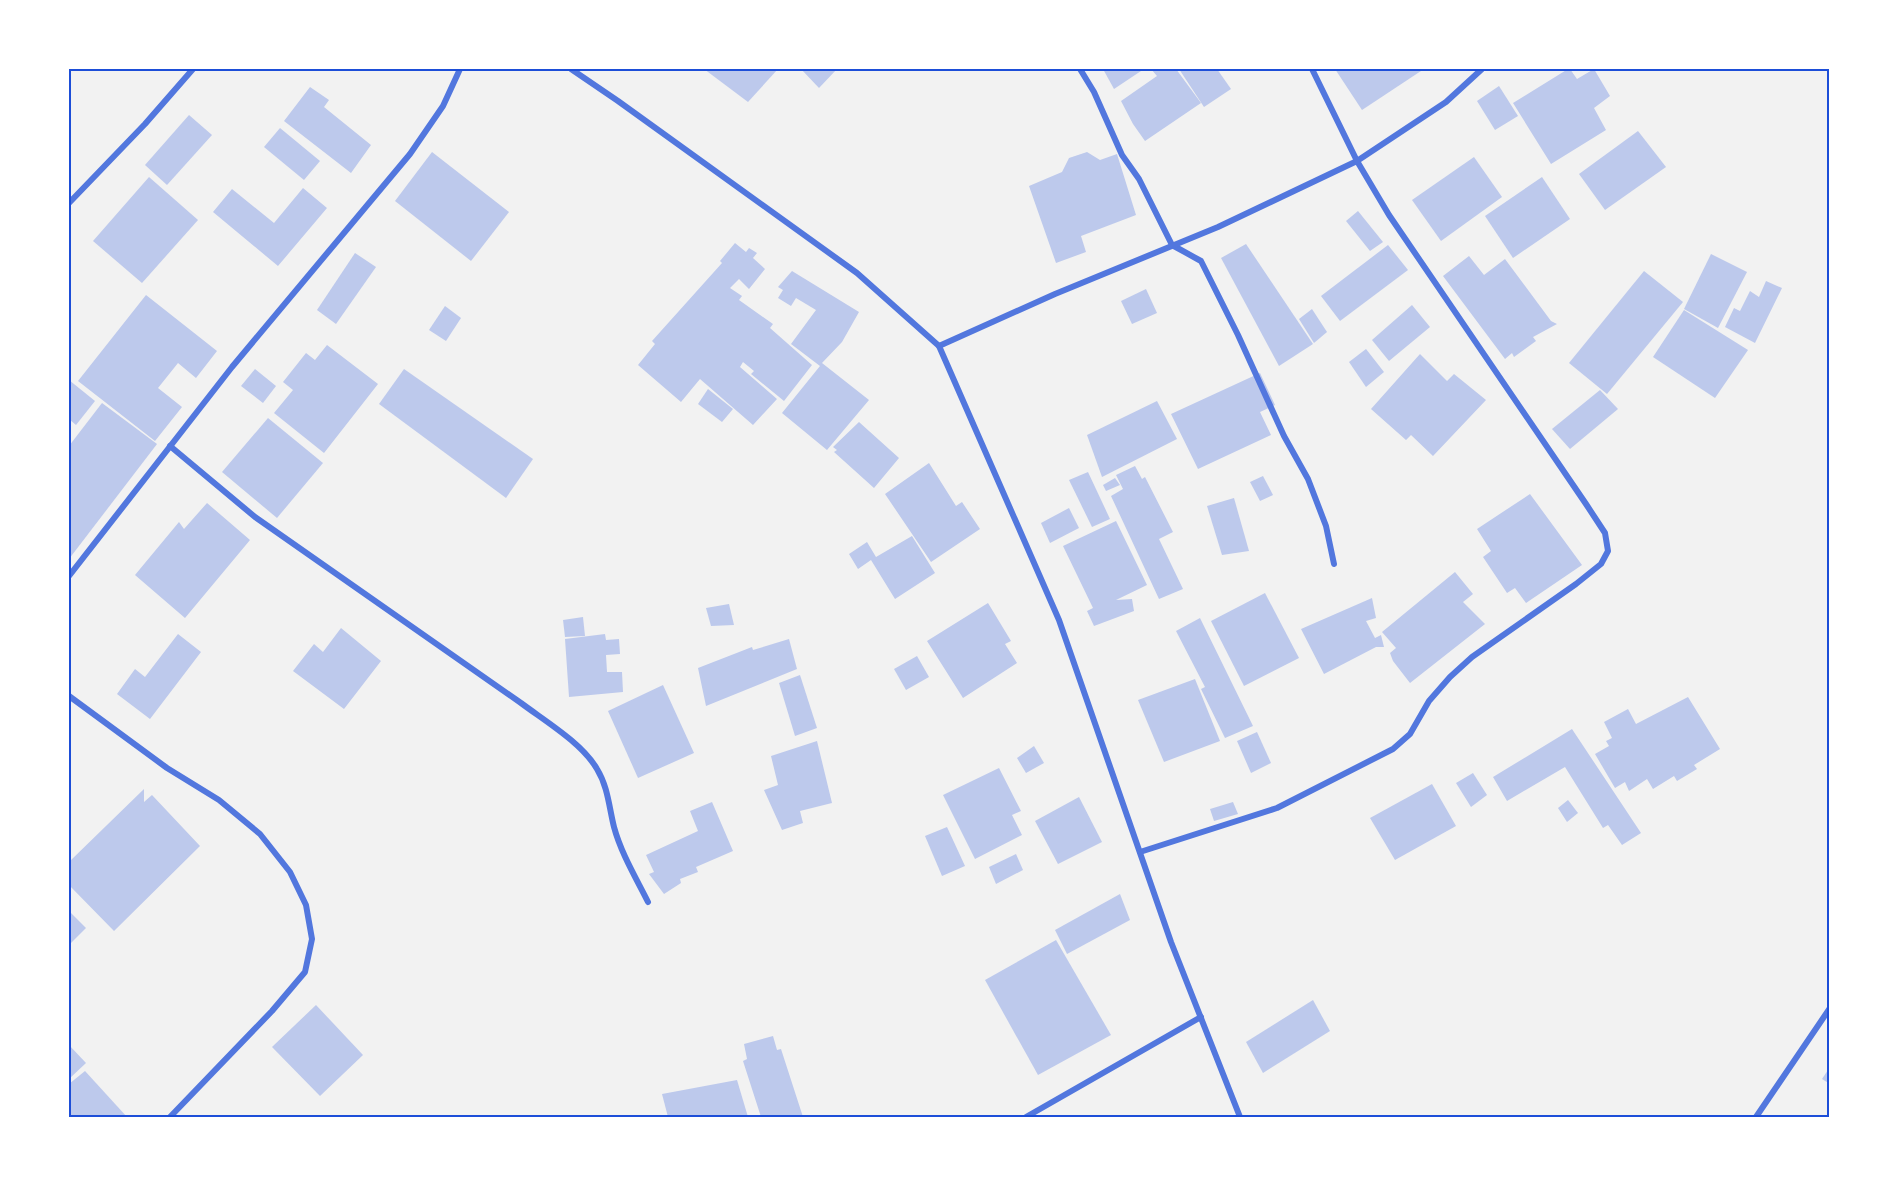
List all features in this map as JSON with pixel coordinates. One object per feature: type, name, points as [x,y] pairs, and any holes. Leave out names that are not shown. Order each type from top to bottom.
[{"type":"street","points":[[69,203],[145,124],[193,69]]},
{"type":"street","points":[[69,576],[275,314],[410,154],[443,106],[460,69]]},
{"type":"street","points":[[571,69],[858,273],[939,346],[1059,620],[1172,942],[1240,1117]]},
{"type":"street","points":[[1080,69],[1094,92],[1122,155],[1139,179],[1172,245],[1201,261],[1284,436],[1308,479],[1326,526],[1334,564]]},
{"type":"street","points":[[1140,852],[1277,808],[1393,749],[1410,734],[1429,701],[1450,677],[1472,657],[1576,584],[1601,564],[1608,551],[1605,533],[1389,215],[1357,161],[1312,69]]},
{"type":"street","points":[[939,346],[1218,227],[1357,161],[1446,102],[1482,69]]},
{"type":"street","points":[[170,446],[255,517],[521,703],[581,750],[597,769],[609,797],[614,826],[622,850],[648,902]]},
{"type":"street","points":[[69,696],[167,768],[219,800],[260,834],[290,872],[306,905],[312,939],[305,972],[272,1011],[170,1117]]},
{"type":"street","points":[[1756,1117],[1830,1008]]},
{"type":"street","points":[[1026,1117],[1201,1017]]},
{"type":"building","points":[[704,69],[778,69],[748,102]]},
{"type":"building","points":[[801,69],[837,69],[819,88]]},
{"type":"building","points":[[1103,69],[1144,69],[1114,89]]},
{"type":"building","points":[[1151,69],[1176,69],[1201,103],[1145,141],[1121,101],[1157,76]]},
{"type":"building","points":[[1179,69],[1217,69],[1231,89],[1204,107]]},
{"type":"building","points":[[1335,69],[1424,69],[1362,110]]},
{"type":"building","points":[[1568,69],[1577,79],[1594,69],[1610,96],[1594,108],[1606,130],[1551,164],[1513,103]]},
{"type":"building","points":[[1499,86],[1518,116],[1495,130],[1477,101]]},
{"type":"building","points":[[310,87],[329,100],[324,107],[371,145],[351,173],[284,121]]},
{"type":"building","points":[[189,115],[212,135],[167,185],[145,165]]},
{"type":"building","points":[[280,128],[320,161],[304,180],[264,147]]},
{"type":"building","points":[[1638,131],[1666,167],[1605,210],[1579,174]]},
{"type":"building","points":[[432,152],[509,212],[471,261],[395,201]]},
{"type":"building","points":[[1087,152],[1100,160],[1117,154],[1136,215],[1081,236],[1086,252],[1056,263],[1029,186],[1062,172],[1069,158]]},
{"type":"building","points":[[1474,157],[1502,197],[1441,241],[1412,200]]},
{"type":"building","points":[[149,177],[198,220],[142,283],[93,241]]},
{"type":"building","points":[[1542,177],[1570,219],[1513,258],[1485,216]]},
{"type":"building","points":[[303,188],[327,208],[278,266],[213,212],[232,189],[274,223]]},
{"type":"building","points":[[1358,211],[1383,242],[1370,251],[1346,221]]},
{"type":"building","points":[[735,243],[746,252],[749,248],[757,253],[753,258],[765,269],[749,289],[739,279],[730,288],[742,296],[739,300],[773,324],[770,328],[812,365],[784,401],[751,374],[754,371],[743,362],[740,367],[777,399],[753,425],[700,379],[681,402],[638,365],[655,344],[652,341],[722,263],[720,261]]},
{"type":"building","points":[[1246,244],[1313,344],[1279,366],[1221,258]]},
{"type":"building","points":[[1388,245],[1408,270],[1340,321],[1321,296]]},
{"type":"building","points":[[355,253],[376,267],[336,324],[317,310]]},
{"type":"building","points":[[1711,254],[1747,272],[1718,328],[1684,309]]},
{"type":"building","points":[[1469,256],[1484,275],[1505,259],[1551,321],[1557,324],[1533,337],[1536,341],[1514,357],[1512,353],[1505,359],[1443,276]]},
{"type":"building","points":[[792,271],[859,312],[842,342],[822,363],[869,400],[827,450],[782,413],[820,366],[791,344],[816,310],[796,298],[791,306],[778,298],[783,290],[778,287]]},
{"type":"building","points":[[1644,271],[1683,302],[1607,394],[1569,363]]},
{"type":"building","points":[[1766,281],[1782,288],[1755,343],[1725,327],[1734,308],[1740,311],[1750,291],[1759,297]]},
{"type":"building","points":[[1146,289],[1157,313],[1132,324],[1121,301]]},
{"type":"building","points":[[146,295],[217,351],[196,378],[178,363],[158,388],[182,407],[155,441],[78,381]]},
{"type":"building","points":[[1412,305],[1430,327],[1389,361],[1372,340]]},
{"type":"building","points":[[445,306],[461,318],[446,341],[429,330]]},
{"type":"building","points":[[1312,309],[1327,332],[1314,343],[1299,319]]},
{"type":"building","points":[[1684,310],[1748,350],[1715,398],[1653,357]]},
{"type":"building","points":[[327,345],[378,384],[324,453],[274,413],[293,390],[283,382],[306,353],[315,360]]},
{"type":"building","points":[[1366,349],[1384,372],[1366,387],[1349,362]]},
{"type":"building","points":[[1420,354],[1447,381],[1454,374],[1486,400],[1433,456],[1411,435],[1406,440],[1371,409]]},
{"type":"building","points":[[255,369],[276,386],[263,403],[241,386]]},
{"type":"building","points":[[404,369],[533,459],[506,498],[379,404]]},
{"type":"building","points":[[1260,373],[1275,405],[1260,412],[1271,435],[1198,469],[1171,414]]},
{"type":"building","points":[[69,380],[95,401],[76,425],[69,419]]},
{"type":"building","points":[[708,389],[733,409],[722,422],[698,404]]},
{"type":"building","points":[[1600,390],[1618,409],[1570,449],[1552,429]]},
{"type":"building","points":[[1157,401],[1177,439],[1102,477],[1087,435]]},
{"type":"building","points":[[102,403],[157,444],[69,559],[69,446]]},
{"type":"building","points":[[268,418],[323,463],[277,518],[222,472]]},
{"type":"building","points":[[859,422],[899,458],[874,488],[834,452],[837,450],[833,447]]},
{"type":"building","points":[[929,463],[956,506],[962,502],[980,529],[931,562],[885,494]]},
{"type":"building","points":[[1135,466],[1142,479],[1145,477],[1173,532],[1159,539],[1183,589],[1159,599],[1111,496],[1123,489],[1116,475]]},
{"type":"building","points":[[1088,472],[1110,519],[1092,527],[1069,480]]},
{"type":"building","points":[[1263,476],[1273,495],[1260,501],[1250,482]]},
{"type":"building","points":[[1115,478],[1120,485],[1106,491],[1103,485]]},
{"type":"building","points":[[1530,494],[1582,565],[1526,603],[1515,588],[1507,593],[1483,557],[1491,551],[1477,529]]},
{"type":"building","points":[[1234,498],[1249,551],[1222,555],[1207,506]]},
{"type":"building","points":[[207,503],[250,540],[185,618],[135,575],[179,522],[184,529]]},
{"type":"building","points":[[1069,508],[1079,528],[1050,543],[1041,523]]},
{"type":"building","points":[[1116,521],[1147,585],[1116,600],[1132,599],[1134,611],[1094,626],[1087,611],[1093,608],[1063,546]]},
{"type":"building","points":[[912,536],[935,573],[895,599],[871,560],[858,569],[849,554],[867,542],[876,557]]},
{"type":"building","points":[[1455,572],[1473,594],[1463,602],[1485,624],[1410,683],[1393,661],[1390,653],[1396,648],[1382,632]]},
{"type":"building","points":[[1265,593],[1299,658],[1244,686],[1211,621]]},
{"type":"building","points":[[1372,598],[1376,618],[1366,621],[1375,638],[1381,635],[1384,647],[1376,647],[1324,674],[1301,629]]},
{"type":"building","points":[[988,603],[1011,641],[1005,644],[1017,663],[963,698],[927,641]]},
{"type":"building","points":[[729,604],[734,625],[711,626],[706,608]]},
{"type":"building","points":[[583,617],[585,636],[565,637],[563,620]]},
{"type":"building","points":[[1200,618],[1253,726],[1225,738],[1201,689],[1205,687],[1176,631]]},
{"type":"building","points":[[341,628],[381,661],[344,709],[293,671],[314,644],[323,652]]},
{"type":"building","points":[[178,634],[201,652],[150,719],[117,694],[135,669],[145,677]]},
{"type":"building","points":[[605,634],[606,640],[619,639],[620,654],[606,655],[607,672],[622,672],[623,692],[569,697],[565,639]]},
{"type":"building","points":[[789,639],[797,669],[706,706],[698,668],[752,647],[753,650]]},
{"type":"building","points":[[917,656],[929,677],[906,690],[894,669]]},
{"type":"building","points":[[800,675],[817,728],[795,736],[779,683]]},
{"type":"building","points":[[1195,679],[1220,741],[1164,762],[1138,700]]},
{"type":"building","points":[[663,685],[694,753],[638,778],[608,711]]},
{"type":"building","points":[[1688,697],[1720,749],[1694,765],[1697,769],[1677,781],[1674,776],[1653,789],[1647,779],[1629,791],[1625,782],[1615,788],[1595,754],[1609,746],[1606,741],[1612,738],[1604,722],[1628,709],[1636,724]]},
{"type":"building","points":[[1572,729],[1641,833],[1622,845],[1608,825],[1603,828],[1565,767],[1507,801],[1493,777]]},
{"type":"building","points":[[1257,732],[1271,763],[1251,773],[1237,741]]},
{"type":"building","points":[[817,741],[832,803],[800,811],[803,823],[782,830],[764,790],[778,785],[771,756]]},
{"type":"building","points":[[1034,746],[1044,763],[1026,773],[1017,758]]},
{"type":"building","points":[[999,768],[1021,811],[1012,815],[1022,835],[975,859],[943,795]]},
{"type":"building","points":[[1473,773],[1487,795],[1471,807],[1456,783]]},
{"type":"building","points":[[1432,784],[1456,826],[1395,860],[1370,818]]},
{"type":"building","points":[[144,789],[144,802],[152,795],[200,846],[114,931],[69,885],[69,862]]},
{"type":"building","points":[[1079,797],[1102,842],[1058,864],[1035,821]]},
{"type":"building","points":[[1568,800],[1578,813],[1567,822],[1558,808]]},
{"type":"building","points":[[712,802],[733,851],[696,867],[698,872],[680,879],[681,883],[664,894],[649,874],[654,872],[646,855],[698,831],[690,811]]},
{"type":"building","points":[[1233,802],[1238,814],[1214,821],[1210,809]]},
{"type":"building","points":[[947,827],[965,866],[942,876],[925,836]]},
{"type":"building","points":[[1016,854],[1023,870],[996,884],[989,867]]},
{"type":"building","points":[[1120,894],[1130,920],[1067,954],[1055,930]]},
{"type":"building","points":[[69,911],[86,928],[69,945]]},
{"type":"building","points":[[1056,940],[1111,1035],[1038,1075],[985,980]]},
{"type":"building","points":[[1313,1000],[1330,1031],[1263,1073],[1246,1042]]},
{"type":"building","points":[[316,1005],[363,1055],[320,1096],[272,1047]]},
{"type":"building","points":[[773,1036],[777,1050],[781,1049],[803,1117],[761,1117],[743,1061],[747,1059],[744,1044]]},
{"type":"building","points":[[69,1045],[86,1063],[69,1079]]},
{"type":"building","points":[[1830,1067],[1830,1084],[1822,1079]]},
{"type":"building","points":[[85,1071],[127,1117],[69,1117],[69,1084]]},
{"type":"building","points":[[737,1080],[748,1117],[668,1117],[662,1094]]}]
